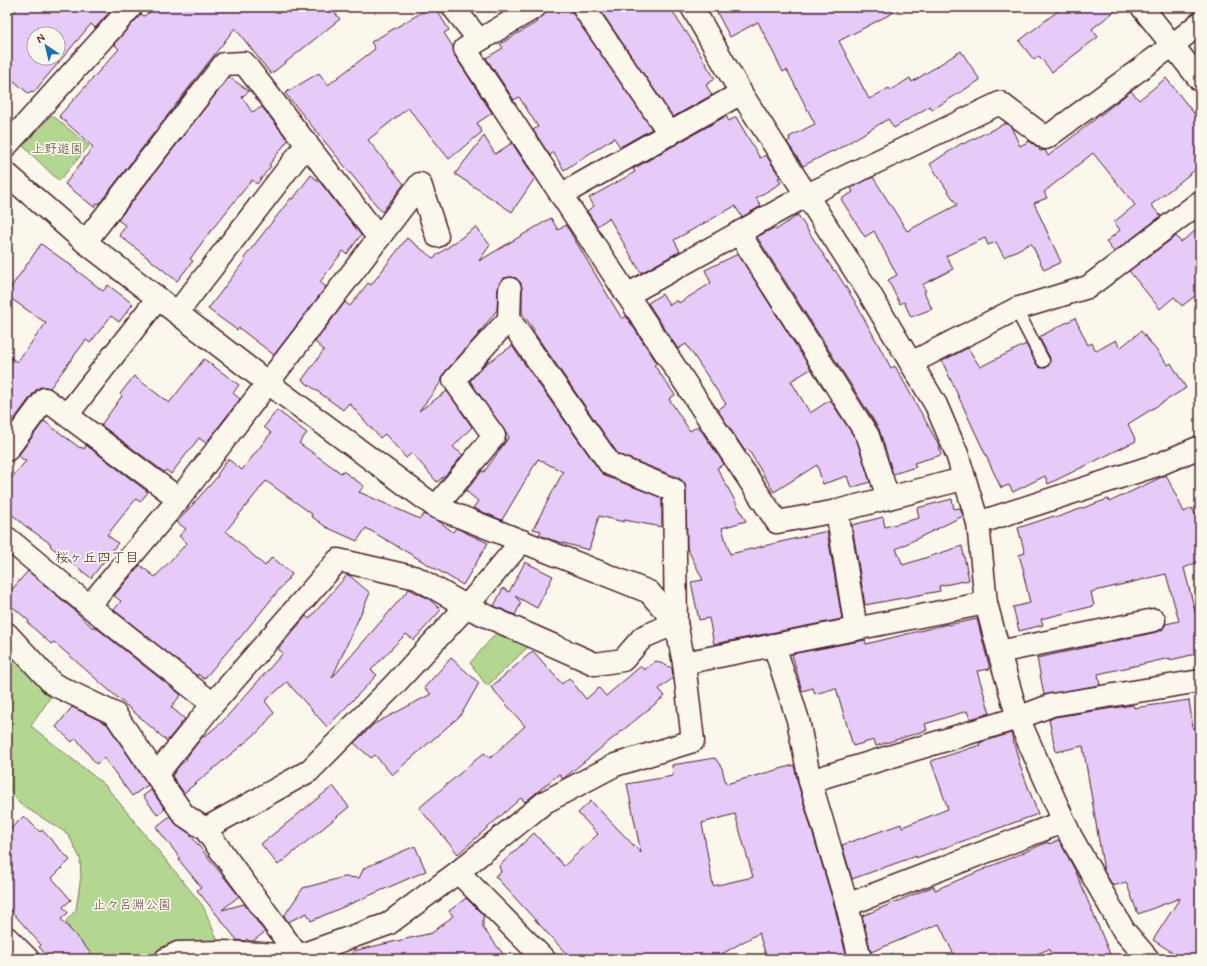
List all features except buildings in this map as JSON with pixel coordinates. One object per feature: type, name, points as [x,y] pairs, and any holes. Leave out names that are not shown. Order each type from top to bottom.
[{"type":"street","points":[[7,144],[131,7]]},
{"type":"street","points":[[453,7],[479,40]]},
{"type":"street","points":[[535,7],[465,49],[777,522],[836,511],[963,479]]},
{"type":"street","points":[[583,7],[670,134]]},
{"type":"street","points":[[692,7],[741,93],[868,291],[936,405],[957,454],[963,479],[978,523],[986,603],[1018,718],[1063,822],[1124,931],[1148,959]]},
{"type":"street","points":[[1142,7],[1200,80]]},
{"type":"street","points":[[627,295],[807,196],[1000,103],[1046,138],[1173,45],[1200,23]]},
{"type":"street","points":[[85,242],[224,64],[244,63],[379,238]]},
{"type":"street","points":[[561,195],[741,93]]},
{"type":"street","points":[[177,313],[307,144]]},
{"type":"street","points":[[7,174],[85,242],[268,383],[436,507],[649,592],[676,623]]},
{"type":"street","points":[[89,606],[179,499],[420,184],[437,236]]},
{"type":"street","points":[[911,363],[1016,309],[1088,287],[1200,202]]},
{"type":"street","points":[[739,233],[868,436],[888,498]]},
{"type":"street","points":[[436,507],[494,436],[454,380],[508,319],[510,289]]},
{"type":"street","points":[[67,415],[158,298]]},
{"type":"street","points":[[166,959],[178,952],[220,957],[299,957],[388,924],[458,872],[545,802],[615,765],[693,741],[684,663],[676,623],[674,490],[610,464],[508,319]]},
{"type":"street","points":[[7,450],[45,399],[179,499]]},
{"type":"street","points":[[978,523],[1160,464],[1200,447]]},
{"type":"street","points":[[836,511],[856,629]]},
{"type":"street","points":[[7,538],[89,606],[213,704]]},
{"type":"street","points":[[205,830],[309,772],[393,686],[467,606],[522,541]]},
{"type":"street","points":[[156,775],[213,704],[338,560],[417,578],[467,606],[595,664],[623,660],[643,637],[676,623]]},
{"type":"street","points":[[684,663],[986,603]]},
{"type":"street","points":[[999,652],[1154,620]]},
{"type":"street","points":[[7,634],[53,684],[115,714],[184,815],[205,830],[299,957]]},
{"type":"street","points":[[774,645],[798,720],[810,781],[847,905],[860,959]]},
{"type":"street","points":[[810,781],[1018,718],[1052,705],[1200,682]]},
{"type":"street","points":[[847,905],[1063,822]]},
{"type":"street","points":[[458,872],[544,959]]},
{"type":"street","points":[[7,938],[28,959]]},
{"type":"lane","points":[[1016,309],[1043,361]]},
{"type":"green space","name":"上野遊園","points":[[52,115],[89,146],[59,181],[23,146]]},
{"type":"green space","points":[[498,631],[529,646],[487,686],[470,663]]},
{"type":"green space","name":"止々呂淵公園","points":[[7,646],[17,655],[50,698],[31,726],[105,785],[203,906],[220,946],[179,947],[155,959],[90,959],[73,936],[66,921],[76,910],[81,876],[80,858],[68,834],[20,804],[7,787]]},
{"type":"district","name":"桜ヶ丘四丁目","points":[[97,557]]}]
